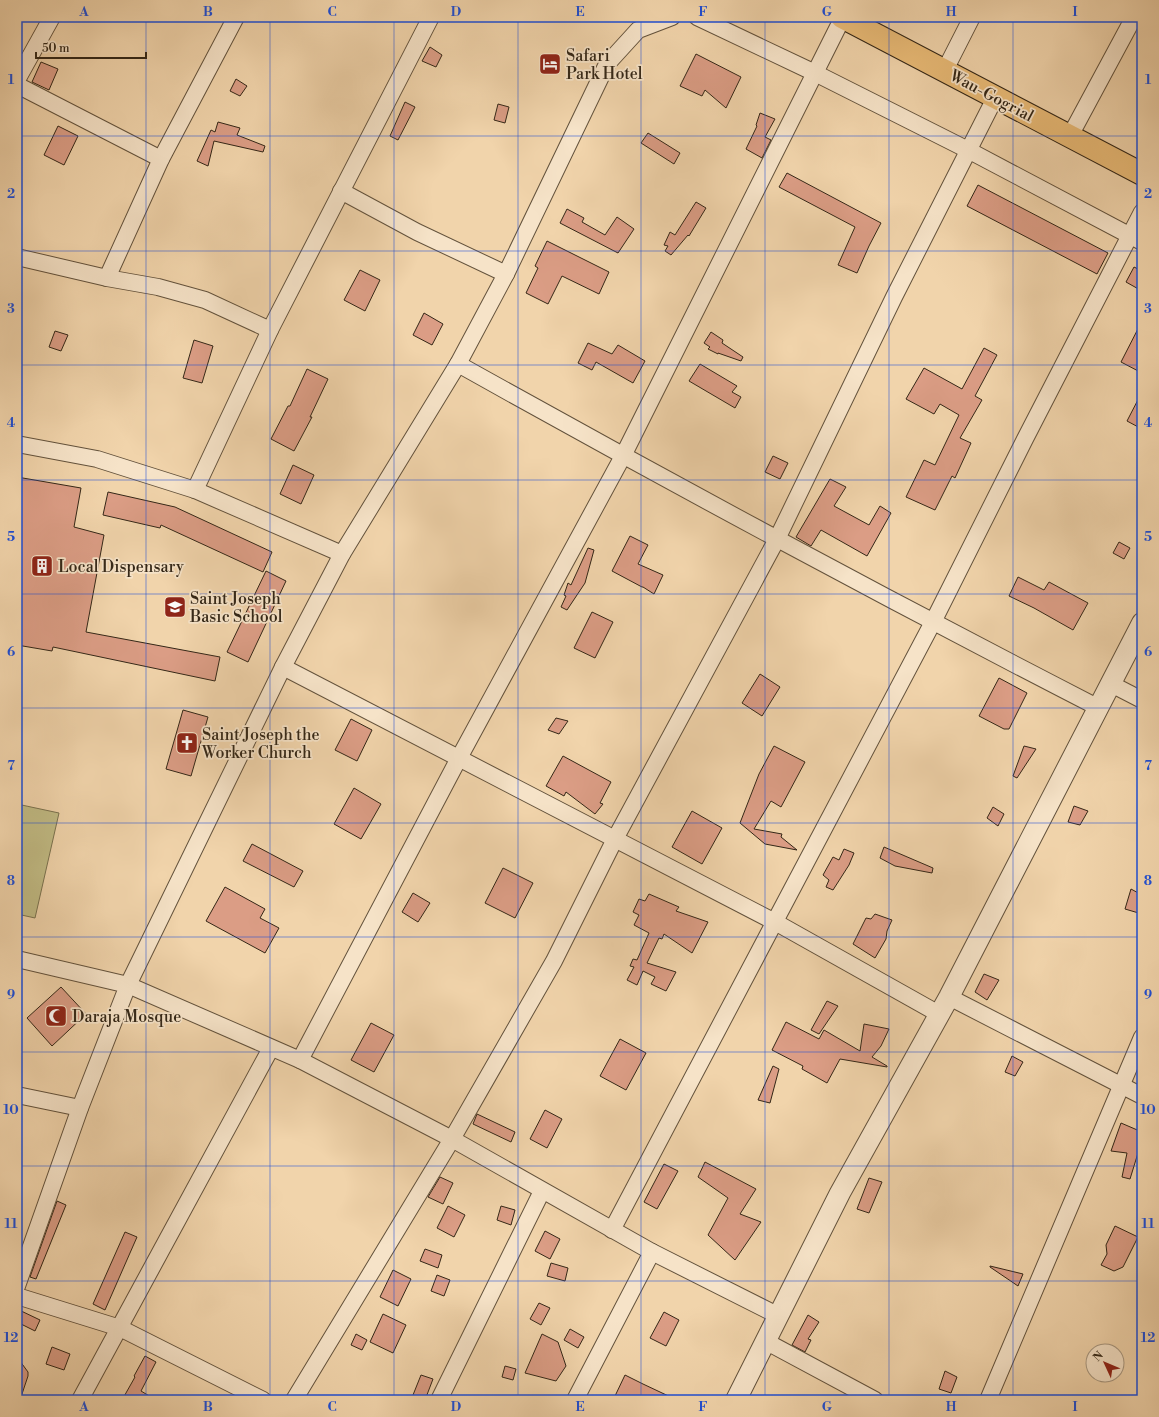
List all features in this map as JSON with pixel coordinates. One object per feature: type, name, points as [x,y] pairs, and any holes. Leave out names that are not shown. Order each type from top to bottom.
[{"type":"main road","name":"Wau-Gogrial","points":[[842,17],[1142,174]]},
{"type":"street","points":[[17,80],[52,17]]},
{"type":"street","points":[[107,278],[161,159],[236,17]]},
{"type":"street","points":[[195,490],[270,330],[431,17]]},
{"type":"street","points":[[17,1286],[80,1108],[128,985],[283,667],[342,554],[458,364],[506,274],[607,64],[638,30],[672,17]]},
{"type":"street","points":[[697,17],[815,73],[968,150],[1136,239]]},
{"type":"street","points":[[300,1060],[459,758],[623,456],[842,17]]},
{"type":"street","points":[[945,70],[972,17]]},
{"type":"street","points":[[1070,136],[1134,17]]},
{"type":"street","points":[[17,85],[161,159]]},
{"type":"street","points":[[294,1400],[452,1139],[554,961],[615,839],[777,539],[894,297],[995,98]]},
{"type":"street","points":[[341,191],[416,232],[506,274]]},
{"type":"street","points":[[612,1230],[933,622],[1025,439],[1136,239],[1142,212]]},
{"type":"street","points":[[17,256],[205,300],[270,330]]},
{"type":"street","points":[[458,364],[623,456],[777,539],[1099,708]]},
{"type":"street","points":[[17,444],[97,459],[195,490],[342,554]]},
{"type":"street","points":[[736,1400],[840,1193],[949,997],[1142,623]]},
{"type":"street","points":[[283,667],[775,922],[939,1014]]},
{"type":"street","points":[[1111,684],[1142,700]]},
{"type":"street","points":[[17,959],[128,985],[300,1060],[452,1139],[652,1252],[779,1316]]},
{"type":"street","points":[[949,997],[1142,1096]]},
{"type":"street","points":[[988,1400],[1142,1037]]},
{"type":"street","points":[[80,1400],[271,1048]]},
{"type":"street","points":[[17,1095],[80,1108]]},
{"type":"street","points":[[439,1400],[542,1191]]},
{"type":"street","points":[[575,1400],[652,1252]]},
{"type":"street","points":[[17,1296],[120,1328],[263,1400]]},
{"type":"street","points":[[766,1341],[875,1400]]},
{"type":"shaded area","points":[[17,804],[59,813],[35,918],[17,914]]},
{"type":"building","points":[[430,47],[442,55],[436,67],[422,61]]},
{"type":"building","points":[[696,54],[741,77],[726,108],[705,90],[702,96],[680,86]]},
{"type":"building","points":[[41,62],[58,69],[49,90],[32,82]]},
{"type":"building","points":[[236,79],[247,86],[240,96],[230,91]]},
{"type":"building","points":[[405,102],[415,107],[398,140],[390,136]]},
{"type":"building","points":[[498,104],[509,107],[505,123],[494,120]]},
{"type":"building","points":[[760,113],[775,119],[765,137],[771,140],[762,158],[746,149],[757,126]]},
{"type":"building","points":[[218,122],[240,128],[237,135],[265,146],[263,152],[214,141],[208,166],[197,161],[211,130],[215,132]]},
{"type":"building","points":[[58,126],[78,136],[64,165],[44,155]]},
{"type":"building","points":[[648,133],[680,153],[674,164],[641,143]]},
{"type":"building","points":[[787,173],[881,223],[857,273],[838,265],[855,227],[779,187]]},
{"type":"building","points":[[978,185],[1108,253],[1097,274],[967,206]]},
{"type":"building","points":[[696,202],[706,208],[689,236],[688,235],[671,255],[665,251],[668,246],[664,245],[670,232],[675,235]]},
{"type":"building","points":[[567,209],[584,218],[582,222],[605,235],[617,217],[634,229],[618,253],[560,223]]},
{"type":"building","points":[[547,241],[609,272],[599,294],[562,276],[548,304],[526,293],[538,268],[535,266]]},
{"type":"building","points":[[1134,267],[1142,271],[1142,291],[1126,282]]},
{"type":"building","points":[[360,270],[380,280],[365,311],[344,300]]},
{"type":"building","points":[[424,313],[443,324],[432,345],[413,335]]},
{"type":"building","points":[[1142,321],[1142,373],[1121,362]]},
{"type":"building","points":[[55,331],[68,335],[61,351],[49,347]]},
{"type":"building","points":[[711,332],[723,340],[722,343],[743,357],[741,361],[718,354],[708,349],[710,347],[704,343]]},
{"type":"building","points":[[194,340],[213,346],[202,383],[183,378]]},
{"type":"building","points":[[588,343],[612,354],[618,345],[645,361],[633,383],[596,362],[592,370],[578,363]]},
{"type":"building","points":[[984,348],[997,355],[975,396],[982,400],[960,438],[971,443],[955,478],[952,476],[935,510],[906,497],[924,460],[935,465],[959,415],[940,404],[934,414],[906,399],[924,368],[962,389]]},
{"type":"building","points":[[700,364],[737,386],[732,392],[741,397],[735,408],[689,381]]},
{"type":"building","points":[[307,369],[328,379],[310,417],[312,417],[294,451],[271,439],[288,406],[290,406]]},
{"type":"building","points":[[1142,392],[1142,429],[1127,421]]},
{"type":"building","points":[[773,456],[788,463],[780,479],[765,472]]},
{"type":"building","points":[[293,465],[314,475],[301,504],[280,494]]},
{"type":"building","points":[[17,477],[81,488],[74,527],[104,535],[86,632],[220,657],[215,681],[53,647],[52,651],[17,645]]},
{"type":"building","points":[[830,479],[846,487],[834,506],[869,525],[880,506],[891,513],[867,556],[821,530],[811,546],[796,537]]},
{"type":"building","points":[[108,492],[175,507],[272,552],[263,572],[161,525],[160,528],[103,515]]},
{"type":"building","points":[[630,536],[648,545],[638,564],[663,575],[654,594],[612,571]]},
{"type":"building","points":[[1119,542],[1130,548],[1124,559],[1113,553]]},
{"type":"building","points":[[588,548],[594,550],[585,583],[567,610],[561,607],[566,596],[564,595],[568,583],[571,585]]},
{"type":"building","points":[[266,571],[286,581],[248,662],[227,652]]},
{"type":"building","points":[[1018,577],[1044,590],[1049,582],[1088,603],[1073,630],[1009,596]]},
{"type":"building","points":[[592,612],[613,622],[595,658],[574,648]]},
{"type":"building","points":[[760,674],[780,687],[762,716],[742,703]]},
{"type":"building","points":[[999,678],[1027,693],[1009,729],[1004,729],[979,716]]},
{"type":"building","name":"Saint Joseph the Worker Church","points":[[183,710],[208,717],[191,776],[166,769]]},
{"type":"building","points":[[556,718],[568,721],[559,734],[548,730]]},
{"type":"building","points":[[351,719],[372,730],[357,761],[335,750]]},
{"type":"building","points":[[774,746],[805,762],[781,807],[771,801],[754,829],[782,834],[781,837],[797,850],[765,844],[740,823],[759,774]]},
{"type":"building","points":[[1024,746],[1036,749],[1017,778],[1013,776]]},
{"type":"building","points":[[563,756],[611,782],[600,803],[603,804],[595,814],[566,792],[564,796],[546,786]]},
{"type":"building","points":[[354,788],[381,804],[361,839],[334,824]]},
{"type":"building","points":[[1074,806],[1088,811],[1080,825],[1068,822]]},
{"type":"building","points":[[993,807],[1004,814],[998,826],[987,818]]},
{"type":"building","points":[[692,811],[722,828],[702,864],[672,847]]},
{"type":"building","points":[[252,844],[303,871],[294,887],[243,861]]},
{"type":"building","points":[[884,847],[933,868],[932,873],[895,866],[880,858]]},
{"type":"building","points":[[844,849],[854,853],[849,865],[833,890],[826,887],[829,880],[823,875],[833,857],[839,860]]},
{"type":"building","points":[[503,868],[533,883],[515,918],[485,903]]},
{"type":"building","points":[[225,887],[265,909],[260,918],[279,928],[265,953],[206,921]]},
{"type":"building","points":[[1131,889],[1142,895],[1142,914],[1125,909]]},
{"type":"building","points":[[413,893],[430,903],[418,922],[402,912]]},
{"type":"building","points":[[649,894],[679,907],[676,911],[708,922],[692,953],[664,934],[662,939],[659,938],[647,963],[676,972],[666,991],[651,984],[655,977],[643,971],[637,985],[627,980],[634,967],[630,966],[633,959],[637,960],[649,933],[634,925],[639,915],[633,912],[639,899],[645,901]]},
{"type":"building","points":[[875,914],[892,920],[887,931],[886,939],[875,958],[853,944],[866,918],[871,919]]},
{"type":"building","points":[[984,974],[999,980],[987,1000],[975,992]]},
{"type":"building","name":"Daraja Mosque","points":[[61,987],[86,1014],[52,1046],[27,1018]]},
{"type":"building","points":[[827,1001],[838,1006],[819,1034],[811,1030]]},
{"type":"building","points":[[786,1022],[819,1039],[824,1030],[860,1051],[864,1024],[889,1029],[881,1046],[872,1057],[887,1067],[840,1059],[827,1083],[802,1069],[803,1066],[772,1050]]},
{"type":"building","points":[[371,1023],[394,1035],[374,1072],[351,1060]]},
{"type":"building","points":[[620,1039],[646,1053],[626,1090],[600,1076]]},
{"type":"building","points":[[1012,1056],[1023,1062],[1015,1076],[1005,1072]]},
{"type":"building","points":[[773,1066],[779,1069],[770,1103],[758,1100]]},
{"type":"building","points":[[545,1110],[562,1119],[547,1148],[530,1139]]},
{"type":"building","points":[[477,1114],[515,1132],[511,1142],[473,1124]]},
{"type":"building","points":[[1121,1123],[1142,1132],[1142,1140],[1130,1179],[1122,1177],[1127,1153],[1111,1151]]},
{"type":"building","points":[[705,1162],[756,1189],[740,1214],[761,1222],[735,1260],[708,1235],[728,1198],[698,1177]]},
{"type":"building","points":[[664,1164],[678,1171],[657,1209],[644,1202]]},
{"type":"building","points":[[440,1177],[453,1183],[443,1204],[428,1197]]},
{"type":"building","points":[[869,1178],[882,1182],[869,1213],[857,1209]]},
{"type":"building","points":[[57,1201],[66,1205],[36,1279],[30,1277]]},
{"type":"building","points":[[448,1206],[465,1215],[454,1237],[437,1228]]},
{"type":"building","points":[[501,1206],[515,1210],[511,1225],[497,1220]]},
{"type":"building","points":[[1115,1226],[1138,1237],[1123,1267],[1114,1271],[1101,1265],[1107,1254],[1106,1245]]},
{"type":"building","points":[[545,1231],[560,1239],[550,1259],[535,1251]]},
{"type":"building","points":[[125,1232],[137,1237],[105,1310],[93,1304]]},
{"type":"building","points":[[425,1249],[442,1255],[438,1268],[420,1261]]},
{"type":"building","points":[[551,1263],[568,1268],[565,1281],[547,1276]]},
{"type":"building","points":[[990,1267],[1023,1274],[1018,1286]]},
{"type":"building","points":[[393,1270],[411,1279],[398,1306],[380,1297]]},
{"type":"building","points":[[437,1275],[450,1280],[444,1296],[431,1291]]},
{"type":"building","points":[[539,1303],[550,1308],[541,1325],[530,1319]]},
{"type":"building","points":[[17,1309],[40,1320],[35,1331],[17,1322]]},
{"type":"building","points":[[664,1312],[679,1320],[666,1346],[650,1338]]},
{"type":"building","points":[[383,1314],[406,1325],[393,1353],[370,1342]]},
{"type":"building","points":[[808,1315],[819,1322],[808,1339],[811,1340],[805,1352],[792,1345]]},
{"type":"building","points":[[570,1329],[584,1337],[578,1348],[564,1340]]},
{"type":"building","points":[[356,1334],[367,1340],[362,1350],[351,1345]]},
{"type":"building","points":[[542,1334],[558,1342],[566,1366],[556,1381],[525,1373]]},
{"type":"building","points":[[52,1347],[70,1354],[64,1370],[46,1364]]},
{"type":"building","points":[[145,1356],[156,1362],[141,1391],[156,1400],[122,1400],[135,1377],[134,1376]]},
{"type":"building","points":[[17,1357],[28,1372],[20,1400],[17,1400]]},
{"type":"building","points":[[505,1366],[516,1369],[513,1380],[502,1377]]},
{"type":"building","points":[[945,1371],[957,1377],[951,1393],[939,1389]]},
{"type":"building","points":[[421,1375],[433,1379],[425,1400],[411,1400]]},
{"type":"building","points":[[625,1375],[677,1400],[622,1400],[615,1396]]},
{"type":"place","name":"Safari Park Hotel","points":[[550,64]]},
{"type":"place","name":"Local Dispensary","points":[[42,566]]},
{"type":"place","name":"Saint Joseph Basic School","points":[[175,607]]},
{"type":"place","name":"Saint Joseph the Worker Church","points":[[187,743]]},
{"type":"place","name":"Daraja Mosque","points":[[56,1016]]}]
